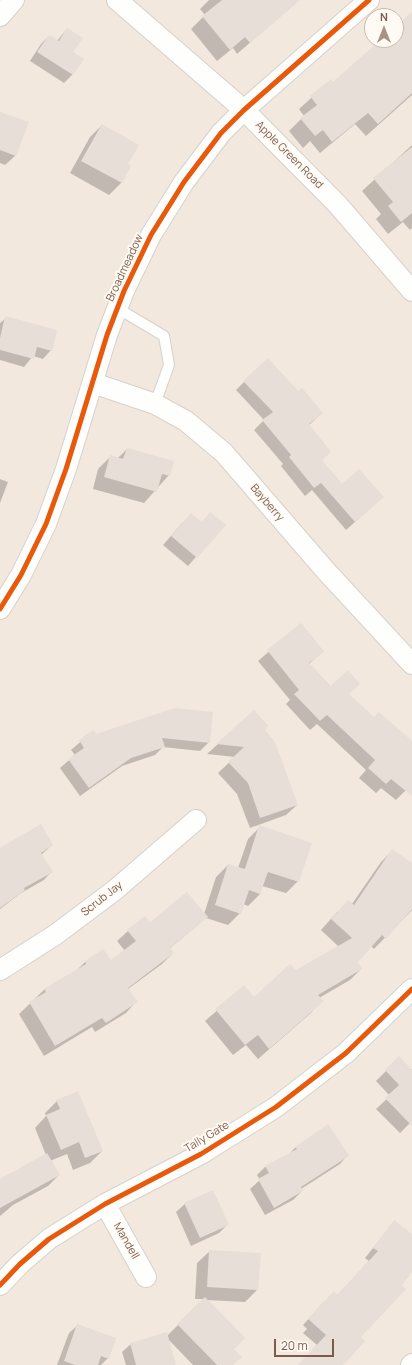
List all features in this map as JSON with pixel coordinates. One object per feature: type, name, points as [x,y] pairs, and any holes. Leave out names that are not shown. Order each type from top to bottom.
[{"type":"street","points":[[0,16],[14,0]]},
{"type":"street","name":"Apple Green Road","points":[[116,0],[244,110],[338,205],[412,290]]},
{"type":"street","name":"Broadmeadow","points":[[0,609],[21,575],[46,524],[66,469],[117,308],[151,235],[184,182],[222,133],[244,110],[369,0]]},
{"type":"street","name":"Bayberry","points":[[93,383],[156,404],[186,420],[224,453],[326,571],[412,664]]},
{"type":"street","name":"Scrub Jay","points":[[0,970],[55,935],[115,890],[196,820]]},
{"type":"street","name":"Tally Gate","points":[[0,1285],[20,1264],[49,1239],[105,1204],[201,1154],[276,1107],[346,1053],[412,989]]},
{"type":"street","name":"Mandell","points":[[105,1204],[146,1277]]},
{"type":"lane","points":[[117,308],[164,336],[169,365],[156,404]]},
{"type":"shaded area","points":[[0,0],[412,0],[412,1365],[0,1365]]},
{"type":"building","points":[[222,0],[300,0],[250,43],[245,37],[230,50],[202,16]]},
{"type":"building","points":[[412,12],[412,93],[378,124],[368,113],[332,142],[323,130],[315,136],[300,118],[317,105],[310,96],[331,79],[333,82],[371,48],[404,48],[404,19]]},
{"type":"building","points":[[67,28],[83,38],[73,52],[84,59],[73,75],[37,52],[49,35],[59,41]]},
{"type":"building","points":[[0,112],[29,122],[16,156],[0,150]]},
{"type":"building","points":[[102,124],[139,145],[128,164],[131,166],[122,183],[81,161]]},
{"type":"building","points":[[412,147],[412,213],[401,222],[388,206],[393,202],[373,178]]},
{"type":"building","points":[[5,316],[57,330],[52,351],[37,347],[34,359],[0,350],[0,338]]},
{"type":"building","points":[[268,358],[298,391],[302,388],[323,413],[309,424],[331,452],[322,460],[342,484],[359,469],[384,497],[355,522],[321,483],[314,488],[289,457],[291,455],[262,420],[273,412],[243,381]]},
{"type":"building","points":[[127,448],[174,461],[170,476],[162,474],[157,492],[104,477],[110,455],[123,459]]},
{"type":"building","points":[[210,512],[226,525],[197,558],[171,536],[191,513],[202,522]]},
{"type":"building","points":[[301,623],[324,652],[309,663],[331,686],[348,670],[360,684],[349,694],[374,717],[379,712],[412,741],[412,796],[391,779],[386,784],[368,768],[375,760],[327,715],[320,721],[294,694],[299,690],[267,650]]},
{"type":"building","points":[[175,708],[213,712],[210,743],[162,738],[165,747],[131,758],[89,788],[68,759],[84,748],[79,740],[93,730],[96,734]]},
{"type":"building","points":[[254,710],[268,726],[265,730],[275,742],[298,805],[260,818],[248,783],[228,762],[244,747],[216,744]]},
{"type":"building","points":[[41,824],[53,845],[41,853],[53,872],[24,888],[25,890],[0,908],[0,848]]},
{"type":"building","points":[[259,825],[312,843],[299,882],[268,872],[260,894],[249,890],[241,914],[215,905],[228,864],[245,869]]},
{"type":"building","points":[[392,849],[412,863],[412,909],[386,939],[382,935],[358,962],[362,969],[318,995],[324,1001],[269,1049],[258,1035],[245,1045],[215,1009],[244,985],[254,997],[290,964],[296,970],[352,938],[331,919],[348,900],[354,905]]},
{"type":"building","points":[[187,892],[208,917],[170,948],[174,953],[128,988],[138,1002],[106,1023],[102,1018],[55,1046],[29,1002],[46,992],[44,989],[86,964],[85,961],[103,949],[111,960],[136,941],[127,930],[145,916],[150,922]]},
{"type":"building","points":[[399,1056],[412,1070],[412,1126],[385,1098],[399,1085],[385,1070]]},
{"type":"building","points":[[78,1091],[103,1151],[85,1158],[79,1142],[61,1150],[46,1115],[60,1109],[56,1100]]},
{"type":"building","points":[[328,1124],[349,1156],[301,1187],[303,1191],[274,1208],[258,1179],[269,1173],[265,1166],[297,1149],[295,1147]]},
{"type":"building","points":[[47,1153],[60,1175],[0,1208],[0,1179]]},
{"type":"building","points":[[213,1190],[229,1225],[200,1238],[184,1203]]},
{"type":"building","points":[[394,1220],[412,1234],[412,1272],[402,1285],[406,1289],[361,1337],[365,1341],[343,1365],[298,1365],[326,1335],[308,1319],[334,1291],[337,1295],[378,1251],[373,1248]]},
{"type":"building","points":[[209,1250],[261,1253],[258,1290],[207,1287]]},
{"type":"building","points":[[205,1297],[245,1338],[234,1349],[242,1357],[233,1365],[217,1365],[177,1324]]},
{"type":"building","points":[[77,1324],[116,1338],[109,1359],[101,1356],[98,1365],[75,1365],[64,1361]]},
{"type":"building","points":[[167,1332],[176,1365],[136,1365],[130,1343]]},
{"type":"cycle path","points":[[0,609],[21,575],[46,524],[66,469],[107,335],[124,291],[151,235],[184,182],[221,133],[244,110],[369,0]]},
{"type":"cycle path","points":[[0,1285],[20,1264],[49,1239],[105,1204],[201,1154],[276,1107],[346,1053],[412,989]]}]
